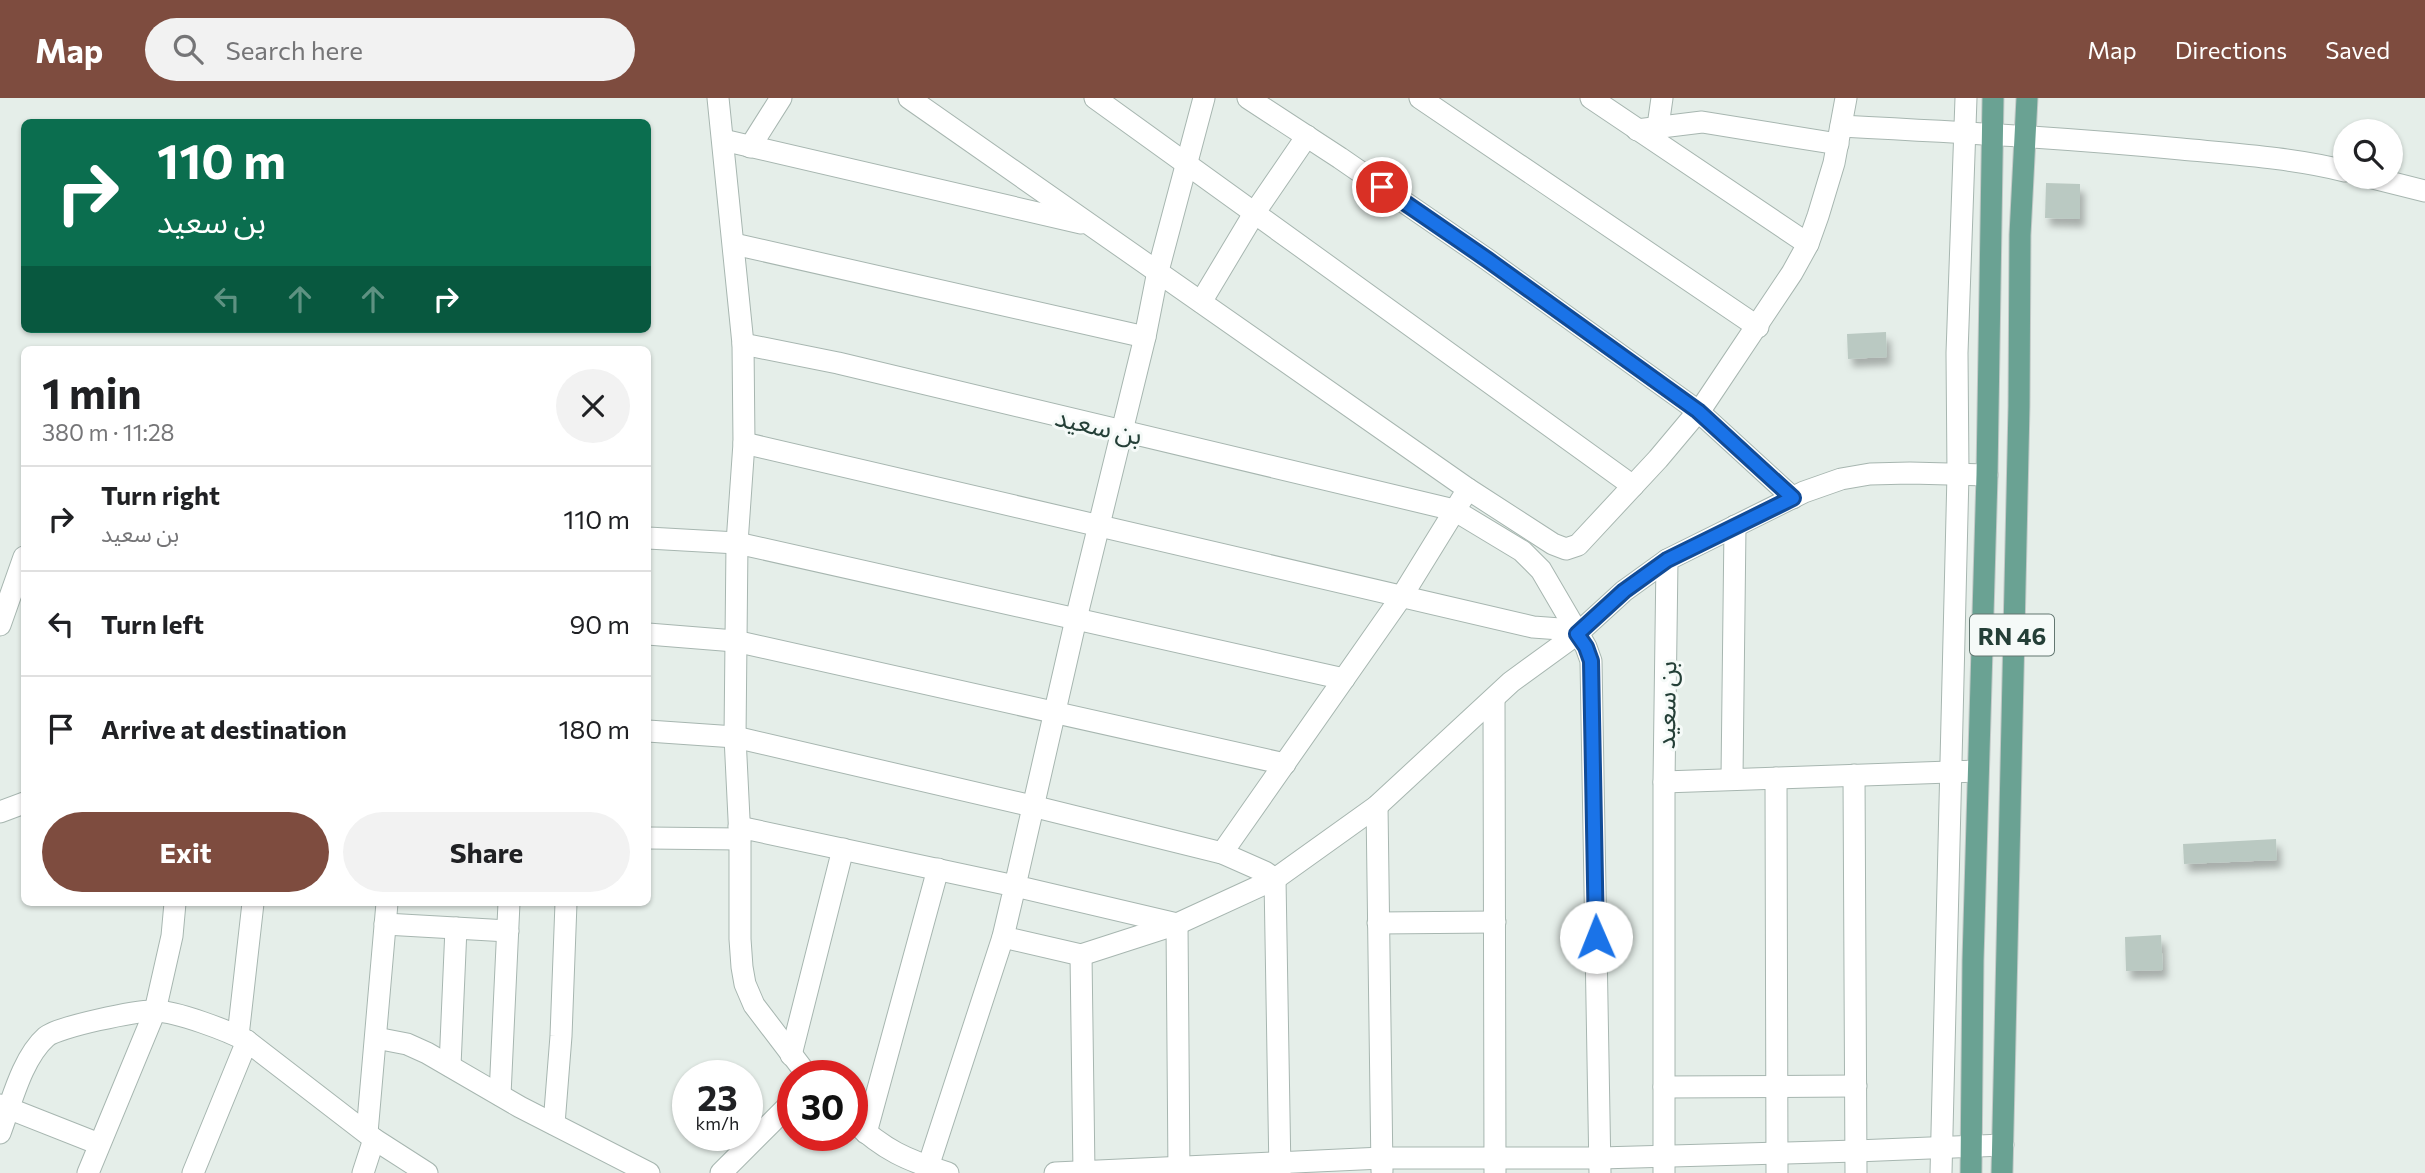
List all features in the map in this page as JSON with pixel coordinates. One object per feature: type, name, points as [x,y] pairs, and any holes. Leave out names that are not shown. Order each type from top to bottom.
[{"type":"main road","name":"RN 46","points":[[1971,1173],[1993,98]]},
{"type":"main road","name":"RN 46","points":[[2002,1173],[2019,406],[2020,235],[2027,98]]},
{"type":"street","points":[[718,98],[743,344],[744,443],[737,543],[735,641],[740,939],[746,984],[754,1005],[795,1060]]},
{"type":"street","points":[[750,147],[781,98]]},
{"type":"street","points":[[909,98],[1468,489],[1553,544],[1566,549],[1578,545],[1698,411],[1758,327],[1808,244],[1840,135],[1846,98]]},
{"type":"street","points":[[1095,98],[1633,486]]},
{"type":"street","points":[[868,1133],[899,1156],[933,1171],[1003,937],[1076,619],[1145,337],[1158,271],[1204,98]]},
{"type":"street","points":[[1248,98],[1488,260],[1698,411],[1793,498]]},
{"type":"street","points":[[1420,98],[1758,327]]},
{"type":"street","points":[[1591,98],[1647,128],[1808,244]]},
{"type":"street","points":[[1647,128],[1662,98]]},
{"type":"street","points":[[1941,1173],[1958,474],[1957,353],[1966,98]]},
{"type":"street","points":[[1647,128],[1702,122],[1840,135],[1992,134],[2245,155],[2333,168]]},
{"type":"street","points":[[1201,302],[1255,212],[1307,136]]},
{"type":"street","points":[[723,140],[1094,225]]},
{"type":"street","points":[[2403,186],[2425,191]]},
{"type":"street","points":[[734,244],[1145,337]]},
{"type":"street","name":"بن سعيد","points":[[743,344],[838,363],[1454,510],[1521,551],[1541,570],[1586,647],[1591,661],[1601,1165]]},
{"type":"street","points":[[744,443],[1533,627],[1576,632]]},
{"type":"street","points":[[1003,937],[1081,955],[1177,924],[1275,879],[1377,806],[1532,665],[1667,560],[1793,498],[1841,479],[1870,474],[1987,475]]},
{"type":"street","points":[[1222,853],[1402,596],[1468,489]]},
{"type":"street","points":[[1732,778],[1735,526]]},
{"type":"street","points":[[651,538],[737,543],[1344,679]]},
{"type":"street","name":"بن سعيد","points":[[1667,560],[1664,782],[1978,771]]},
{"type":"street","points":[[0,625],[21,566]]},
{"type":"street","points":[[651,634],[735,641],[1285,764]]},
{"type":"street","points":[[1494,699],[1495,1165]]},
{"type":"street","points":[[651,730],[735,737],[1032,806],[1222,853],[1275,879]]},
{"type":"street","points":[[1854,775],[1856,1173]]},
{"type":"street","points":[[1776,778],[1777,1162]]},
{"type":"street","points":[[1664,782],[1664,1164]]},
{"type":"street","points":[[0,812],[21,804]]},
{"type":"street","points":[[1377,806],[1382,1166]]},
{"type":"street","points":[[651,838],[740,833],[843,849],[1177,924]]},
{"type":"street","points":[[791,1055],[843,849]]},
{"type":"street","points":[[868,1096],[937,869]]},
{"type":"street","points":[[1275,879],[1280,1168]]},
{"type":"street","points":[[88,1173],[155,1010],[172,936],[175,906]]},
{"type":"street","points":[[193,1173],[243,1038],[253,906]]},
{"type":"street","points":[[500,1095],[509,906]]},
{"type":"street","points":[[554,1124],[561,1037],[566,906]]},
{"type":"street","points":[[363,1173],[371,1136],[386,914],[456,928],[508,931]]},
{"type":"street","points":[[1378,923],[1495,922]]},
{"type":"street","points":[[1177,924],[1179,1170]]},
{"type":"street","points":[[450,1066],[456,928]]},
{"type":"street","points":[[1081,955],[1084,1173]]},
{"type":"street","points":[[0,1133],[5,1107],[30,1055],[48,1035],[95,1021],[155,1010],[243,1038],[371,1136],[427,1173]]},
{"type":"street","points":[[376,1038],[407,1044],[427,1053],[500,1095],[649,1173]]},
{"type":"street","points":[[1664,1087],[1856,1086]]},
{"type":"street","points":[[5,1107],[99,1144]]},
{"type":"street","points":[[721,1173],[777,1117]]},
{"type":"street","points":[[1055,1173],[1777,1162],[1856,1152],[2003,1145]]},
{"type":"building","points":[[2046,183],[2080,184],[2080,219],[2045,218]]},
{"type":"building","points":[[1886,332],[1887,357],[1848,359],[1847,334]]},
{"type":"building","points":[[2276,839],[2277,860],[2184,864],[2183,844]]},
{"type":"building","points":[[2161,935],[2163,970],[2126,971],[2125,937]]},
{"type":"route","points":[[1382,187],[1698,411],[1793,498],[1667,560],[1624,591],[1577,634],[1591,661],[1596,937]]}]
